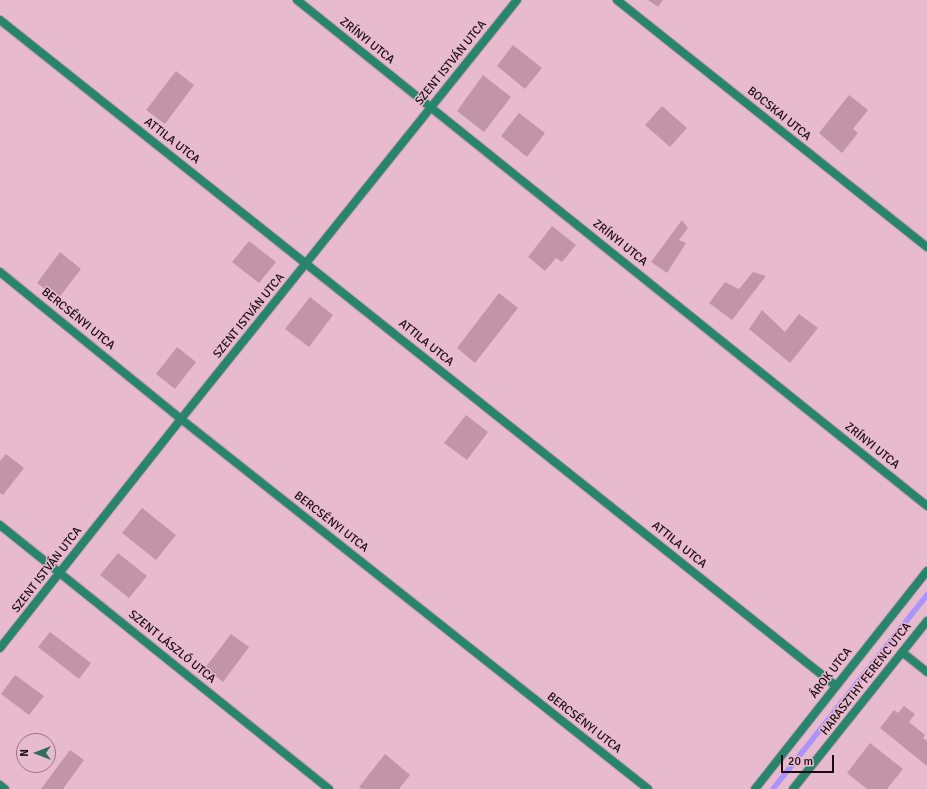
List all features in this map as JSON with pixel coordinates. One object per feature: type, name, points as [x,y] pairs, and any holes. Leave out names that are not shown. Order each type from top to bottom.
[{"type":"street","name":"ZRÍNYI UTCA","points":[[297,0],[927,506]]},
{"type":"street","name":"SZENT ISTVÁN UTCA","points":[[0,648],[181,419],[517,0]]},
{"type":"street","name":"BOCSKAI UTCA","points":[[617,0],[927,247]]},
{"type":"street","name":"ATTILA UTCA","points":[[0,20],[307,263],[836,686]]},
{"type":"street","name":"BERCSÉNYI UTCA","points":[[0,272],[181,419],[648,789]]},
{"type":"street","name":"SZENT LÁSZLÓ UTCA","points":[[0,525],[328,789]]},
{"type":"street","name":"ÁROK UTCA","points":[[754,789],[927,571]]},
{"type":"street","name":"HARASZTHY FERENC UTCA","points":[[793,789],[927,621]]},
{"type":"street","points":[[902,652],[927,672]]},
{"type":"street","points":[[0,785],[5,789]]},
{"type":"building","points":[[648,0],[663,0],[658,7]]},
{"type":"building","points":[[513,45],[542,68],[525,89],[497,66]]},
{"type":"building","points":[[176,71],[194,85],[165,124],[146,110]]},
{"type":"building","points":[[483,75],[511,97],[484,132],[457,111]]},
{"type":"building","points":[[849,95],[868,110],[853,129],[858,133],[842,153],[819,133]]},
{"type":"building","points":[[662,106],[687,128],[670,147],[645,125]]},
{"type":"building","points":[[519,113],[545,133],[527,157],[501,136]]},
{"type":"building","points":[[682,220],[688,228],[679,240],[686,243],[667,273],[651,262]]},
{"type":"building","points":[[552,226],[576,245],[562,262],[556,258],[545,271],[528,257]]},
{"type":"building","points":[[249,241],[276,262],[259,283],[232,262]]},
{"type":"building","points":[[60,252],[81,269],[58,299],[37,283]]},
{"type":"building","points":[[753,272],[766,276],[732,320],[709,303],[725,282],[739,289]]},
{"type":"building","points":[[499,293],[518,308],[475,363],[457,348]]},
{"type":"building","points":[[310,297],[333,315],[309,347],[285,329]]},
{"type":"building","points":[[762,310],[785,332],[799,314],[818,328],[790,363],[749,329]]},
{"type":"building","points":[[177,347],[196,362],[175,389],[156,374]]},
{"type":"building","points":[[466,415],[488,432],[467,460],[444,443]]},
{"type":"building","points":[[6,454],[24,468],[3,495],[0,493],[0,461]]},
{"type":"building","points":[[142,508],[176,535],[156,560],[122,533]]},
{"type":"building","points":[[118,553],[147,576],[129,598],[100,575]]},
{"type":"building","points":[[50,632],[91,663],[79,679],[38,647]]},
{"type":"building","points":[[231,634],[249,647],[223,682],[205,668]]},
{"type":"building","points":[[15,675],[44,696],[29,715],[1,694]]},
{"type":"building","points":[[904,706],[915,714],[909,722],[925,735],[923,738],[927,741],[927,766],[880,728],[894,710],[898,713]]},
{"type":"building","points":[[870,743],[903,769],[887,789],[867,789],[847,773]]},
{"type":"building","points":[[70,750],[84,760],[63,789],[41,789],[53,773],[56,773],[56,769]]},
{"type":"building","points":[[385,754],[410,775],[399,789],[362,789],[359,787]]},
{"type":"waterway","points":[[773,789],[927,595]]}]
